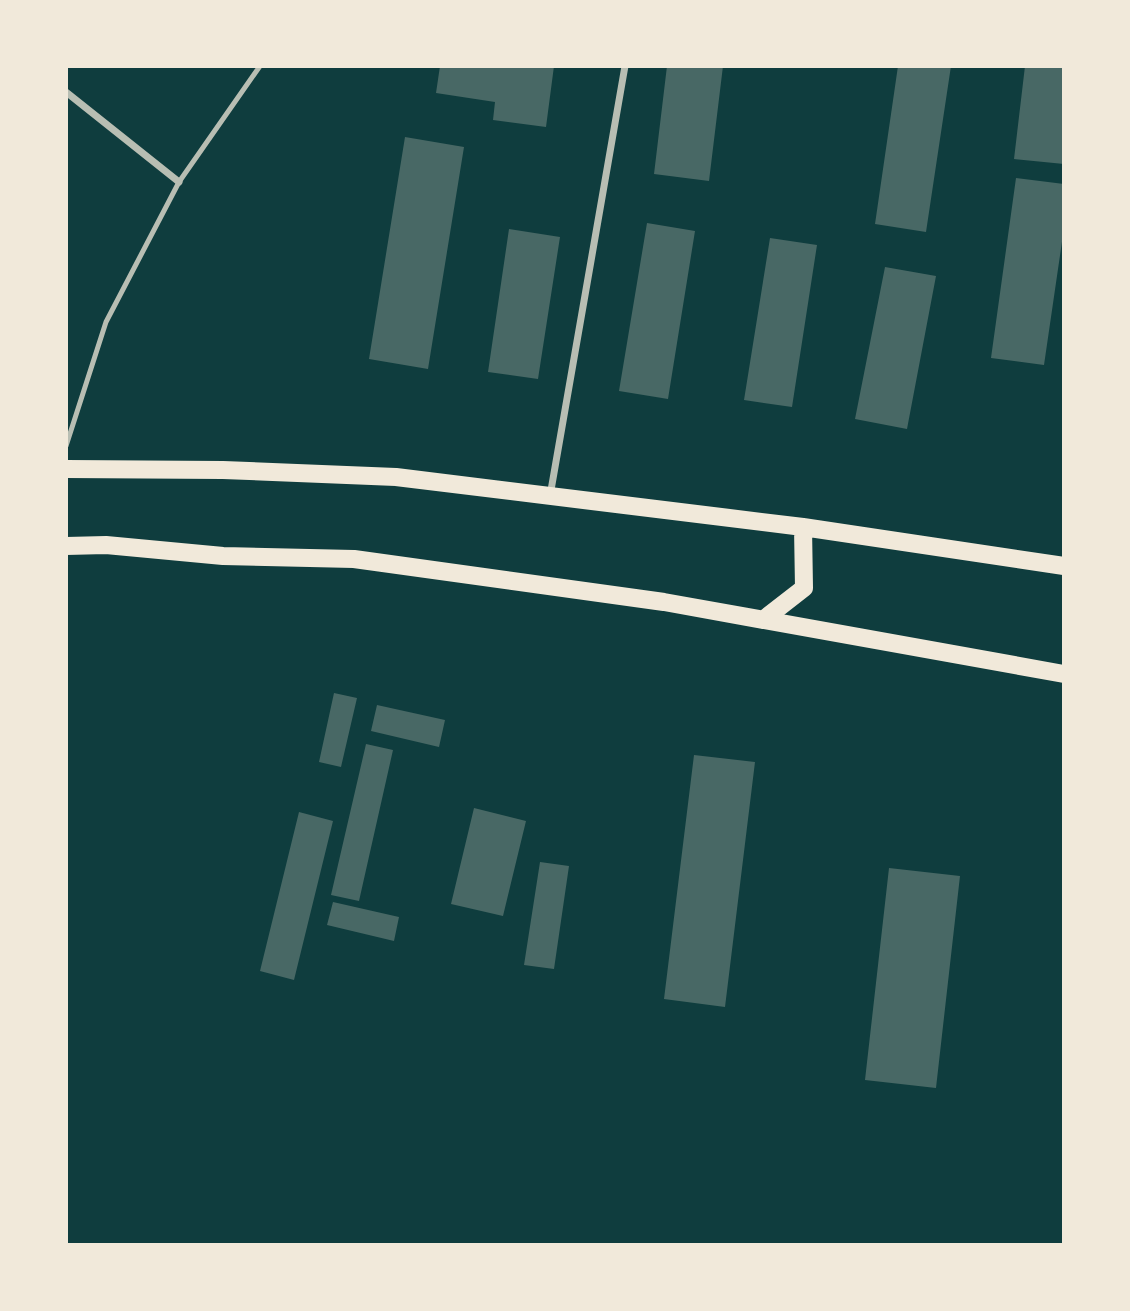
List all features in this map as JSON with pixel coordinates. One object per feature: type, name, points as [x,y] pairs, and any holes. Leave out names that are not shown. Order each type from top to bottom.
[{"type":"main road","points":[[66,470],[223,470],[396,477],[803,527],[1063,566]]},
{"type":"main road","points":[[763,620],[804,588],[803,527]]},
{"type":"main road","points":[[66,546],[106,545],[223,556],[354,559],[664,602],[1063,674]]},
{"type":"street","points":[[550,496],[625,66]]},
{"type":"street","points":[[66,92],[178,182]]},
{"type":"lane","points":[[66,446],[106,322],[178,182],[260,66]]},
{"type":"building","points":[[440,66],[554,66],[546,127],[493,120],[495,102],[436,93]]},
{"type":"building","points":[[667,66],[723,66],[709,181],[654,174]]},
{"type":"building","points":[[898,66],[951,66],[926,232],[875,224]]},
{"type":"building","points":[[1025,66],[1064,66],[1064,164],[1014,159]]},
{"type":"building","points":[[405,137],[464,147],[428,369],[369,359]]},
{"type":"building","points":[[1016,178],[1064,184],[1064,228],[1044,365],[991,358]]},
{"type":"building","points":[[647,223],[695,231],[668,399],[619,391]]},
{"type":"building","points":[[509,229],[560,237],[538,379],[488,372]]},
{"type":"building","points":[[770,238],[817,245],[792,407],[744,400]]},
{"type":"building","points":[[885,267],[936,276],[907,429],[855,419]]},
{"type":"building","points":[[334,693],[357,698],[341,767],[319,762]]},
{"type":"building","points":[[377,705],[445,720],[439,747],[371,731]]},
{"type":"building","points":[[366,744],[393,750],[359,901],[331,895]]},
{"type":"building","points":[[694,755],[755,762],[725,1007],[664,999]]},
{"type":"building","points":[[474,808],[526,821],[503,916],[451,904]]},
{"type":"building","points":[[299,812],[333,821],[294,980],[260,971]]},
{"type":"building","points":[[540,862],[569,866],[554,969],[524,965]]},
{"type":"building","points":[[889,868],[960,876],[936,1088],[865,1080]]},
{"type":"building","points":[[333,902],[399,917],[394,941],[327,925]]}]
